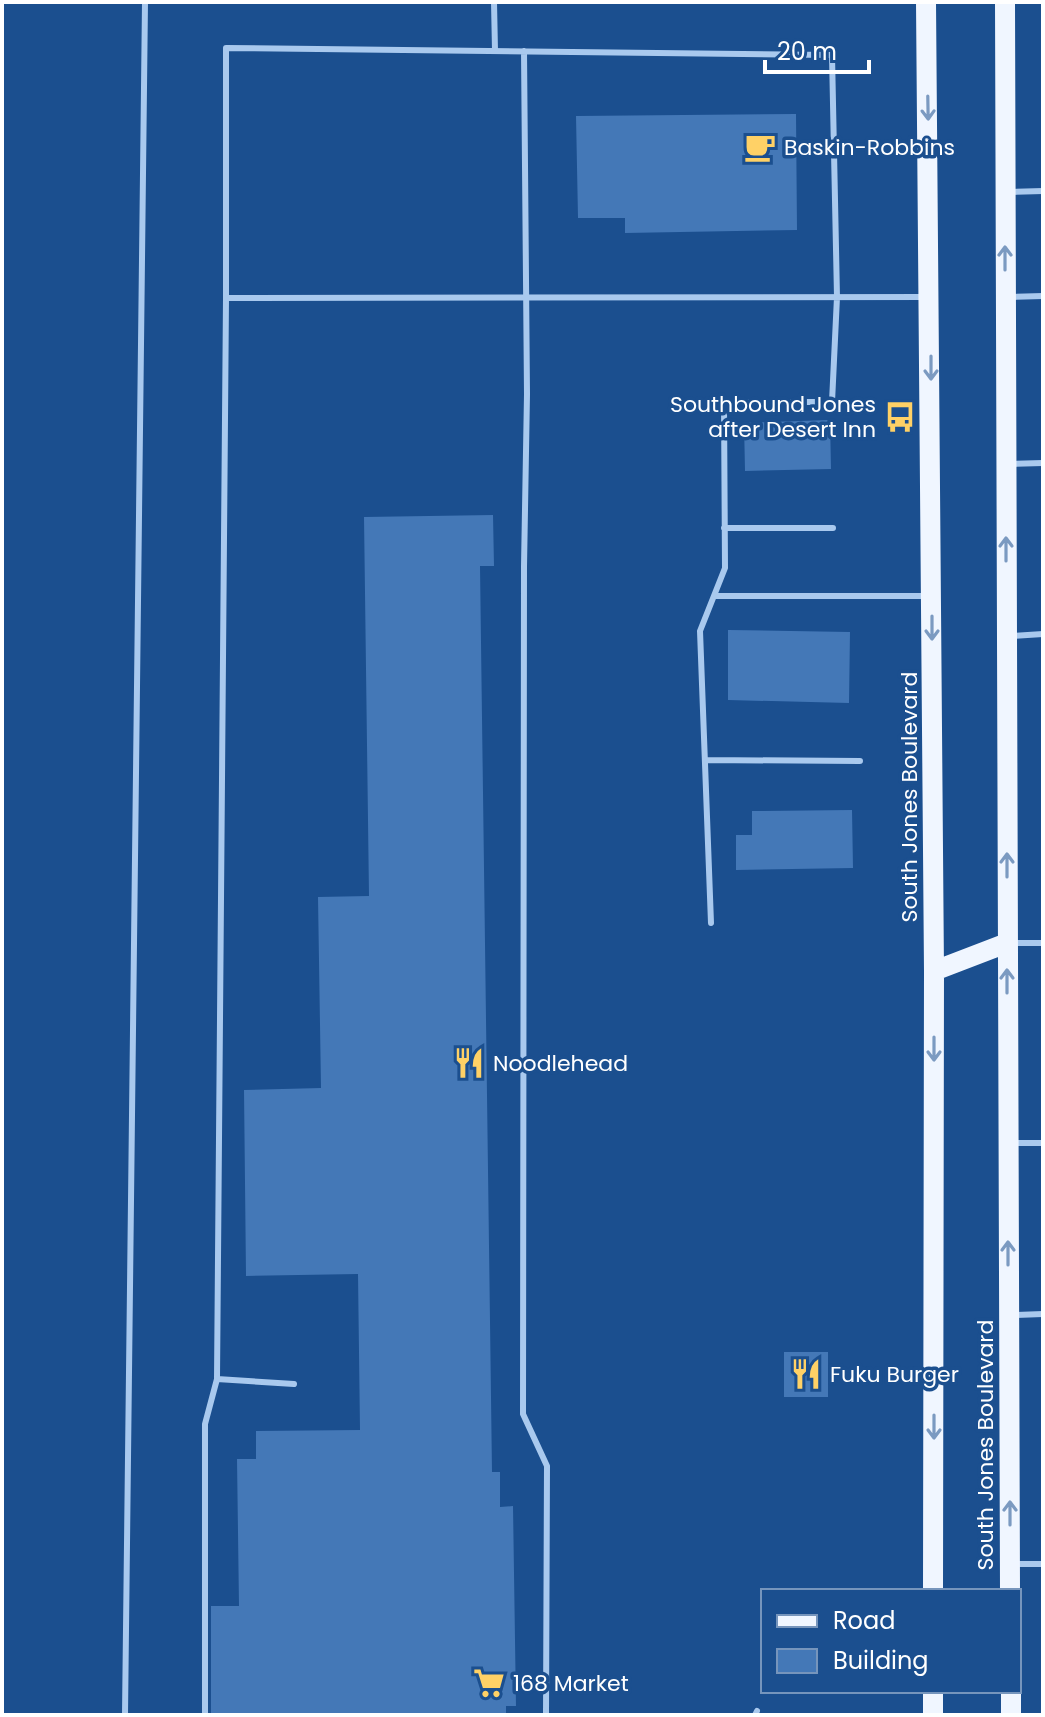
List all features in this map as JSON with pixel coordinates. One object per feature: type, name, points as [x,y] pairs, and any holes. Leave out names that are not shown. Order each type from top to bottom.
[{"type":"main road","name":"South Jones Boulevard","points":[[926,2],[934,971],[933,1589]]},
{"type":"main road","name":"South Jones Boulevard","points":[[1005,2],[1010,1589]]},
{"type":"main road","points":[[934,971],[1007,943]]},
{"type":"main road","points":[[933,1693],[933,1715]]},
{"type":"main road","points":[[1011,1693],[1011,1715]]},
{"type":"lane","points":[[125,1715],[145,2]]},
{"type":"lane","points":[[494,2],[495,51]]},
{"type":"lane","points":[[205,1715],[205,1424],[217,1379],[226,48],[832,55],[837,297],[832,402],[724,402],[725,568],[700,631],[711,923]]},
{"type":"lane","points":[[524,51],[527,473],[524,567],[523,1414],[547,1466],[546,1715]]},
{"type":"lane","points":[[1005,192],[1043,191]]},
{"type":"lane","points":[[1005,297],[1043,296]]},
{"type":"lane","points":[[226,298],[930,297]]},
{"type":"lane","points":[[1006,464],[1043,463]]},
{"type":"lane","points":[[724,528],[833,528]]},
{"type":"lane","points":[[715,596],[931,596]]},
{"type":"lane","points":[[1006,636],[1043,634]]},
{"type":"lane","points":[[705,760],[860,761]]},
{"type":"lane","points":[[1007,943],[1043,943]]},
{"type":"lane","points":[[1007,1143],[1043,1143]]},
{"type":"lane","points":[[1008,1315],[1043,1314]]},
{"type":"lane","points":[[217,1379],[294,1384]]},
{"type":"lane","points":[[1010,1564],[1043,1564]]},
{"type":"building","points":[[796,114],[797,230],[625,233],[625,218],[578,218],[576,116]]},
{"type":"building","points":[[830,420],[831,469],[745,471],[744,423]]},
{"type":"building","points":[[493,515],[494,566],[480,566],[492,1472],[500,1472],[500,1507],[513,1506],[516,1706],[506,1706],[506,1715],[211,1715],[211,1606],[239,1606],[237,1459],[256,1459],[256,1431],[360,1430],[358,1274],[246,1276],[244,1090],[321,1088],[318,897],[369,896],[364,517]]},
{"type":"building","points":[[728,630],[850,632],[849,703],[728,700]]},
{"type":"building","points":[[852,810],[853,868],[736,870],[736,835],[752,835],[752,811]]},
{"type":"building","name":"Fuku Burger","points":[[784,1352],[828,1352],[828,1397],[784,1397]]},
{"type":"place","name":"Baskin-Robbins","points":[[760,147]]},
{"type":"place","name":"Southbound Jones after Desert Inn","points":[[900,417]]},
{"type":"place","name":"Noodlehead","points":[[469,1063]]},
{"type":"place","name":"Fuku Burger","points":[[806,1374]]},
{"type":"place","name":"168 Market","points":[[489,1683]]}]
